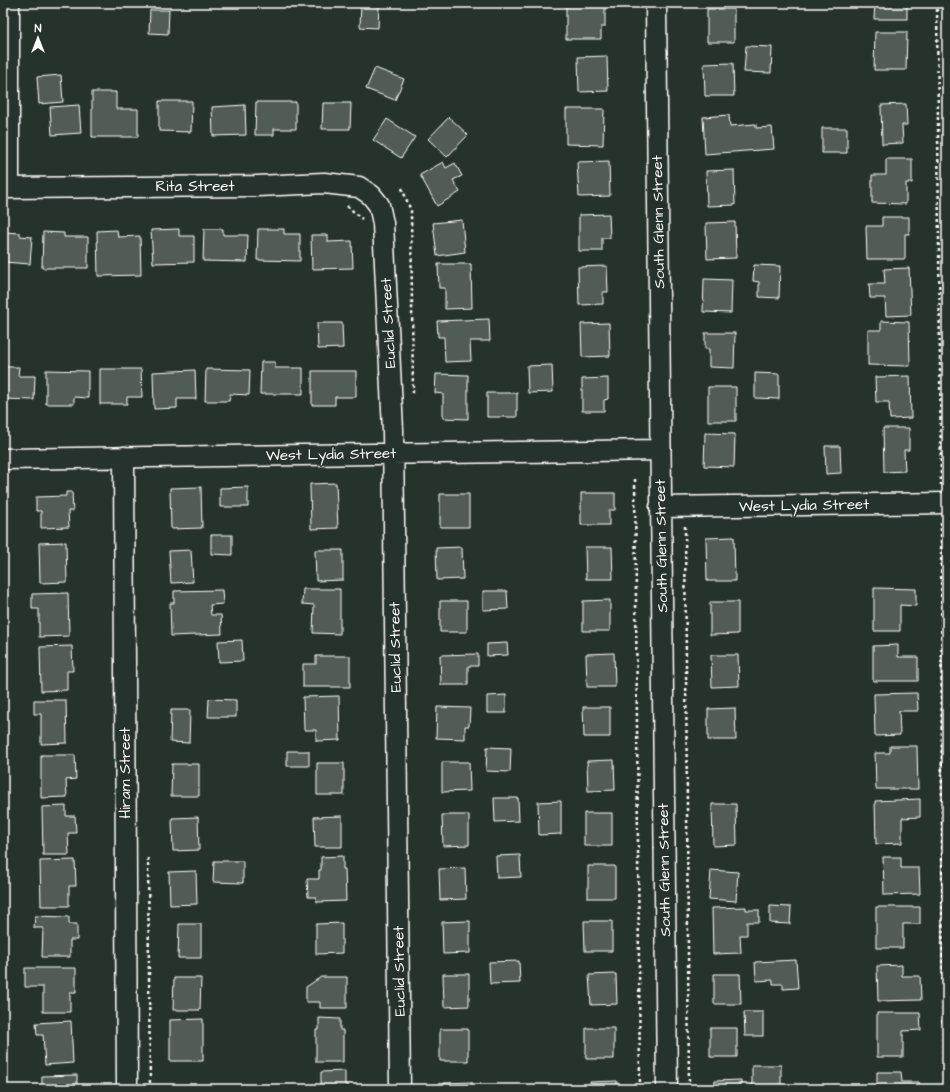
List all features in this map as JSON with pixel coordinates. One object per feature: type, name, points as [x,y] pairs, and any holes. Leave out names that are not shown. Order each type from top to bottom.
[{"type":"street","points":[[6,188],[9,3]]},
{"type":"street","name":"South Glenn Street","points":[[656,3],[667,1089]]},
{"type":"street","name":"Rita Street","points":[[6,188],[257,186],[324,183],[359,187],[371,195],[381,214]]},
{"type":"street","name":"Euclid Street","points":[[381,214],[393,430],[400,1089]]},
{"type":"street","name":"West Lydia Street","points":[[3,459],[660,450]]},
{"type":"street","name":"Hiram Street","points":[[124,457],[127,1089]]},
{"type":"street","name":"West Lydia Street","points":[[660,507],[944,503]]},
{"type":"path","points":[[937,3],[941,472],[944,503],[943,1089]]},
{"type":"path","points":[[340,206],[348,206],[368,224],[381,214],[411,222]]},
{"type":"path","points":[[941,472],[947,473]]},
{"type":"path","points":[[635,479],[640,1089]]},
{"type":"path","points":[[685,521],[689,1089]]},
{"type":"building","points":[[875,3],[907,3],[907,19],[874,19]]},
{"type":"building","points":[[361,4],[379,5],[378,28],[360,27]]},
{"type":"building","points":[[605,4],[605,27],[601,27],[601,39],[566,39],[566,5]]},
{"type":"building","points":[[707,9],[734,9],[734,42],[707,42]]},
{"type":"building","points":[[150,10],[169,10],[168,34],[149,33]]},
{"type":"building","points":[[875,32],[907,32],[906,70],[874,70]]},
{"type":"building","points":[[746,46],[772,47],[771,73],[744,72]]},
{"type":"building","points":[[607,56],[608,91],[579,92],[578,57]]},
{"type":"building","points":[[733,63],[734,96],[705,96],[704,64]]},
{"type":"building","points":[[375,68],[404,79],[395,100],[366,89]]},
{"type":"building","points":[[61,75],[63,102],[39,104],[37,77]]},
{"type":"building","points":[[92,92],[116,92],[116,109],[138,109],[138,137],[92,137]]},
{"type":"building","points":[[159,101],[192,101],[191,132],[159,131]]},
{"type":"building","points":[[256,102],[296,102],[296,129],[274,129],[274,135],[255,135]]},
{"type":"building","points":[[323,103],[351,103],[350,129],[322,129]]},
{"type":"building","points":[[906,104],[907,125],[902,125],[903,143],[882,144],[881,105]]},
{"type":"building","points":[[79,105],[81,133],[52,135],[50,107]]},
{"type":"building","points":[[245,105],[246,135],[213,136],[212,107]]},
{"type":"building","points":[[566,109],[604,109],[603,145],[566,144]]},
{"type":"building","points":[[729,115],[730,126],[756,124],[756,128],[772,127],[774,149],[705,154],[703,117]]},
{"type":"building","points":[[449,117],[468,135],[447,157],[428,139]]},
{"type":"building","points":[[387,119],[415,137],[401,158],[373,140]]},
{"type":"building","points":[[822,128],[847,128],[847,153],[822,153]]},
{"type":"building","points":[[886,159],[912,159],[912,183],[906,183],[906,204],[872,203],[872,175],[886,175]]},
{"type":"building","points":[[609,161],[610,196],[579,197],[577,162]]},
{"type":"building","points":[[443,162],[446,168],[455,163],[462,176],[453,180],[460,192],[437,206],[420,175]]},
{"type":"building","points":[[734,170],[735,205],[707,206],[706,171]]},
{"type":"building","points":[[609,214],[610,238],[602,238],[602,251],[579,251],[579,215]]},
{"type":"building","points":[[882,217],[909,217],[909,234],[905,234],[905,259],[867,259],[866,226],[882,226]]},
{"type":"building","points":[[462,220],[465,252],[437,256],[433,223]]},
{"type":"building","points":[[735,222],[736,258],[707,259],[706,223]]},
{"type":"building","points":[[179,229],[179,236],[194,236],[194,262],[153,263],[151,230]]},
{"type":"building","points":[[204,229],[223,229],[223,235],[248,235],[247,262],[203,261]]},
{"type":"building","points":[[258,229],[284,229],[284,234],[300,234],[300,261],[257,260]]},
{"type":"building","points":[[117,230],[118,237],[140,236],[141,275],[98,276],[97,231]]},
{"type":"building","points":[[3,232],[20,233],[20,236],[32,237],[30,264],[3,262]]},
{"type":"building","points":[[43,232],[64,233],[64,237],[88,237],[88,268],[42,268]]},
{"type":"building","points":[[311,235],[328,235],[328,242],[352,241],[353,268],[312,269]]},
{"type":"building","points":[[438,264],[471,264],[472,308],[445,309],[445,288],[439,288]]},
{"type":"building","points":[[754,265],[780,266],[779,298],[759,297],[759,282],[753,281]]},
{"type":"building","points":[[607,266],[608,292],[603,292],[603,304],[579,305],[578,267]]},
{"type":"building","points":[[909,268],[911,315],[886,316],[885,298],[870,298],[869,284],[885,284],[884,269]]},
{"type":"building","points":[[704,279],[732,280],[731,313],[703,312]]},
{"type":"building","points":[[489,319],[490,341],[470,341],[471,361],[445,362],[444,337],[438,337],[437,321]]},
{"type":"building","points":[[881,321],[909,322],[910,366],[868,365],[868,330],[881,330]]},
{"type":"building","points":[[317,323],[342,323],[343,348],[318,349]]},
{"type":"building","points":[[609,323],[610,356],[582,357],[581,324]]},
{"type":"building","points":[[705,333],[735,333],[734,368],[709,367],[709,349],[705,349]]},
{"type":"building","points":[[261,362],[275,362],[275,368],[303,368],[303,394],[260,394]]},
{"type":"building","points":[[552,365],[553,392],[528,393],[527,366]]},
{"type":"building","points":[[3,367],[19,367],[18,376],[35,376],[34,400],[3,399]]},
{"type":"building","points":[[100,369],[141,369],[142,397],[127,397],[127,404],[100,404]]},
{"type":"building","points":[[206,369],[250,370],[249,395],[230,394],[229,401],[205,401]]},
{"type":"building","points":[[46,370],[88,371],[88,398],[74,397],[74,404],[46,404]]},
{"type":"building","points":[[195,370],[196,399],[177,399],[177,408],[154,409],[153,372]]},
{"type":"building","points":[[312,371],[356,371],[356,397],[335,397],[335,405],[312,405]]},
{"type":"building","points":[[755,373],[779,374],[779,399],[755,398]]},
{"type":"building","points":[[436,374],[468,375],[468,419],[443,418],[443,394],[435,393]]},
{"type":"building","points":[[910,376],[911,418],[890,419],[889,402],[876,402],[875,377]]},
{"type":"building","points":[[608,378],[608,399],[604,400],[604,411],[582,411],[582,379]]},
{"type":"building","points":[[708,387],[736,387],[736,421],[708,421]]},
{"type":"building","points":[[487,393],[517,393],[517,417],[487,417]]},
{"type":"building","points":[[883,428],[909,428],[909,450],[904,450],[905,471],[884,472]]},
{"type":"building","points":[[705,433],[735,434],[734,467],[704,466]]},
{"type":"building","points":[[825,446],[840,446],[841,473],[826,474]]},
{"type":"building","points":[[336,483],[338,528],[311,529],[310,484]]},
{"type":"building","points":[[201,487],[202,528],[171,529],[170,488]]},
{"type":"building","points":[[248,487],[248,507],[220,507],[220,488]]},
{"type":"building","points":[[66,492],[72,492],[73,511],[68,511],[69,527],[41,528],[41,511],[36,511],[36,497],[66,496]]},
{"type":"building","points":[[581,493],[615,493],[615,510],[609,510],[609,525],[581,525]]},
{"type":"building","points":[[440,494],[469,494],[469,527],[440,527]]},
{"type":"building","points":[[211,535],[232,535],[232,555],[211,554]]},
{"type":"building","points":[[734,537],[735,581],[707,581],[706,538]]},
{"type":"building","points":[[66,542],[67,582],[40,583],[39,543]]},
{"type":"building","points":[[462,547],[463,579],[437,580],[436,548]]},
{"type":"building","points":[[585,547],[612,547],[613,579],[586,579]]},
{"type":"building","points":[[191,550],[193,582],[171,583],[169,551]]},
{"type":"building","points":[[315,550],[343,550],[343,580],[316,581]]},
{"type":"building","points":[[874,588],[916,589],[916,606],[900,605],[900,631],[874,631]]},
{"type":"building","points":[[303,589],[340,589],[340,634],[313,633],[314,605],[302,604]]},
{"type":"building","points":[[222,590],[223,604],[210,605],[211,615],[221,615],[222,634],[171,636],[170,603],[174,603],[174,591]]},
{"type":"building","points":[[483,591],[507,591],[508,609],[483,610]]},
{"type":"building","points":[[68,593],[69,636],[39,637],[39,609],[32,609],[32,594]]},
{"type":"building","points":[[610,600],[610,631],[583,631],[583,601]]},
{"type":"building","points":[[440,601],[467,601],[467,632],[440,632]]},
{"type":"building","points":[[710,602],[738,602],[738,634],[710,635]]},
{"type":"building","points":[[242,640],[243,661],[219,662],[218,641]]},
{"type":"building","points":[[507,643],[508,655],[487,656],[487,644]]},
{"type":"building","points":[[898,645],[898,657],[918,657],[918,681],[873,681],[873,646]]},
{"type":"building","points":[[72,646],[73,671],[67,671],[67,690],[41,691],[40,647]]},
{"type":"building","points":[[614,653],[615,687],[587,687],[586,654]]},
{"type":"building","points":[[478,654],[478,666],[468,666],[468,685],[441,685],[440,655]]},
{"type":"building","points":[[711,655],[738,655],[739,686],[712,687]]},
{"type":"building","points":[[316,656],[350,656],[350,687],[303,687],[303,664],[316,664]]},
{"type":"building","points":[[917,693],[918,711],[899,711],[900,735],[875,736],[874,694]]},
{"type":"building","points":[[506,695],[506,713],[487,713],[487,696]]},
{"type":"building","points":[[339,696],[340,740],[316,741],[316,730],[304,730],[303,697]]},
{"type":"building","points":[[209,699],[236,700],[236,717],[208,717]]},
{"type":"building","points":[[34,700],[66,700],[67,743],[41,744],[41,714],[34,714]]},
{"type":"building","points":[[437,707],[470,708],[469,726],[465,726],[465,739],[436,738]]},
{"type":"building","points":[[583,707],[610,707],[610,737],[584,737]]},
{"type":"building","points":[[735,708],[736,740],[708,740],[708,709]]},
{"type":"building","points":[[171,710],[190,710],[189,743],[170,742]]},
{"type":"building","points":[[890,746],[917,746],[918,789],[876,789],[875,753],[890,753]]},
{"type":"building","points":[[487,747],[511,748],[510,772],[486,771]]},
{"type":"building","points":[[287,751],[309,751],[309,766],[287,766]]},
{"type":"building","points":[[41,755],[75,755],[76,779],[66,780],[67,797],[41,798]]},
{"type":"building","points":[[614,760],[615,790],[588,791],[587,761]]},
{"type":"building","points":[[442,762],[469,762],[470,791],[442,792]]},
{"type":"building","points":[[317,763],[344,763],[344,795],[317,795]]},
{"type":"building","points":[[172,764],[199,764],[199,796],[171,796]]},
{"type":"building","points":[[494,798],[518,798],[519,821],[495,822]]},
{"type":"building","points":[[920,799],[920,817],[902,818],[902,843],[876,844],[875,801]]},
{"type":"building","points":[[561,801],[561,834],[539,835],[538,802]]},
{"type":"building","points":[[712,804],[736,804],[737,845],[713,846]]},
{"type":"building","points":[[66,806],[66,816],[75,816],[76,833],[68,833],[69,855],[43,855],[42,807]]},
{"type":"building","points":[[584,813],[612,813],[612,846],[584,846]]},
{"type":"building","points":[[442,815],[469,815],[469,845],[443,846]]},
{"type":"building","points":[[342,816],[342,847],[315,847],[314,817]]},
{"type":"building","points":[[198,817],[199,850],[173,851],[172,818]]},
{"type":"building","points":[[520,855],[521,877],[497,878],[496,856]]},
{"type":"building","points":[[343,856],[346,901],[317,902],[316,897],[308,897],[307,879],[319,879],[321,857]]},
{"type":"building","points":[[883,857],[901,857],[901,868],[919,868],[920,894],[884,895]]},
{"type":"building","points":[[75,860],[76,886],[69,886],[69,906],[41,906],[40,861]]},
{"type":"building","points":[[214,861],[243,861],[243,883],[213,882]]},
{"type":"building","points":[[588,866],[615,866],[615,898],[588,898]]},
{"type":"building","points":[[465,868],[466,899],[440,900],[439,869]]},
{"type":"building","points":[[711,870],[738,872],[736,901],[709,899]]},
{"type":"building","points":[[196,871],[197,904],[170,905],[169,872]]},
{"type":"building","points":[[770,906],[791,907],[790,924],[770,923]]},
{"type":"building","points":[[746,907],[746,910],[759,910],[759,922],[747,922],[747,935],[740,935],[741,953],[713,954],[712,908]]},
{"type":"building","points":[[876,907],[920,907],[920,924],[903,924],[903,948],[876,948]]},
{"type":"building","points":[[35,916],[69,917],[69,924],[77,924],[77,940],[70,940],[70,957],[42,957],[43,928],[34,928]]},
{"type":"building","points":[[470,921],[470,953],[443,954],[442,922]]},
{"type":"building","points":[[584,921],[612,921],[612,951],[585,951]]},
{"type":"building","points":[[342,923],[342,953],[316,954],[316,924]]},
{"type":"building","points":[[179,924],[201,924],[201,958],[178,958]]},
{"type":"building","points":[[796,960],[798,988],[783,989],[783,984],[773,984],[773,980],[756,981],[755,962]]},
{"type":"building","points":[[519,961],[520,983],[490,984],[489,962]]},
{"type":"building","points":[[902,965],[902,976],[920,976],[921,1000],[878,1001],[877,966]]},
{"type":"building","points":[[25,968],[76,968],[76,992],[70,992],[70,1012],[43,1012],[43,987],[25,987]]},
{"type":"building","points":[[443,974],[469,974],[469,1006],[444,1007]]},
{"type":"building","points":[[616,974],[617,1004],[591,1005],[589,975]]},
{"type":"building","points":[[714,974],[740,974],[741,1004],[714,1004]]},
{"type":"building","points":[[321,977],[347,977],[347,1008],[320,1008],[320,1002],[306,1002],[306,987]]},
{"type":"building","points":[[174,978],[201,978],[200,1010],[173,1010]]},
{"type":"building","points":[[744,1012],[763,1012],[763,1036],[745,1036]]},
{"type":"building","points":[[877,1013],[920,1013],[921,1030],[903,1031],[903,1057],[877,1057]]},
{"type":"building","points":[[319,1018],[340,1019],[340,1030],[343,1030],[343,1062],[316,1062],[316,1030],[319,1030]]},
{"type":"building","points":[[203,1019],[203,1061],[170,1061],[170,1020]]},
{"type":"building","points":[[71,1021],[73,1063],[45,1065],[43,1035],[37,1035],[36,1023]]},
{"type":"building","points":[[586,1028],[614,1028],[614,1059],[586,1059]]},
{"type":"building","points":[[710,1028],[737,1028],[737,1057],[710,1057]]},
{"type":"building","points":[[440,1029],[468,1029],[468,1061],[440,1061]]},
{"type":"building","points":[[752,1065],[781,1065],[781,1085],[752,1086]]},
{"type":"building","points":[[345,1071],[345,1085],[348,1084],[348,1089],[321,1089],[321,1072]]},
{"type":"building","points":[[877,1072],[901,1072],[902,1082],[919,1082],[920,1089],[877,1089]]},
{"type":"building","points":[[77,1075],[77,1087],[71,1087],[71,1089],[42,1089],[42,1076]]},
{"type":"building","points":[[741,1080],[741,1089],[715,1089],[715,1081]]},
{"type":"building","points":[[617,1081],[617,1089],[590,1089],[590,1082]]},
{"type":"building","points":[[472,1082],[472,1089],[444,1089],[444,1083]]},
{"type":"building","points":[[174,1086],[201,1086],[201,1089],[174,1089]]}]
